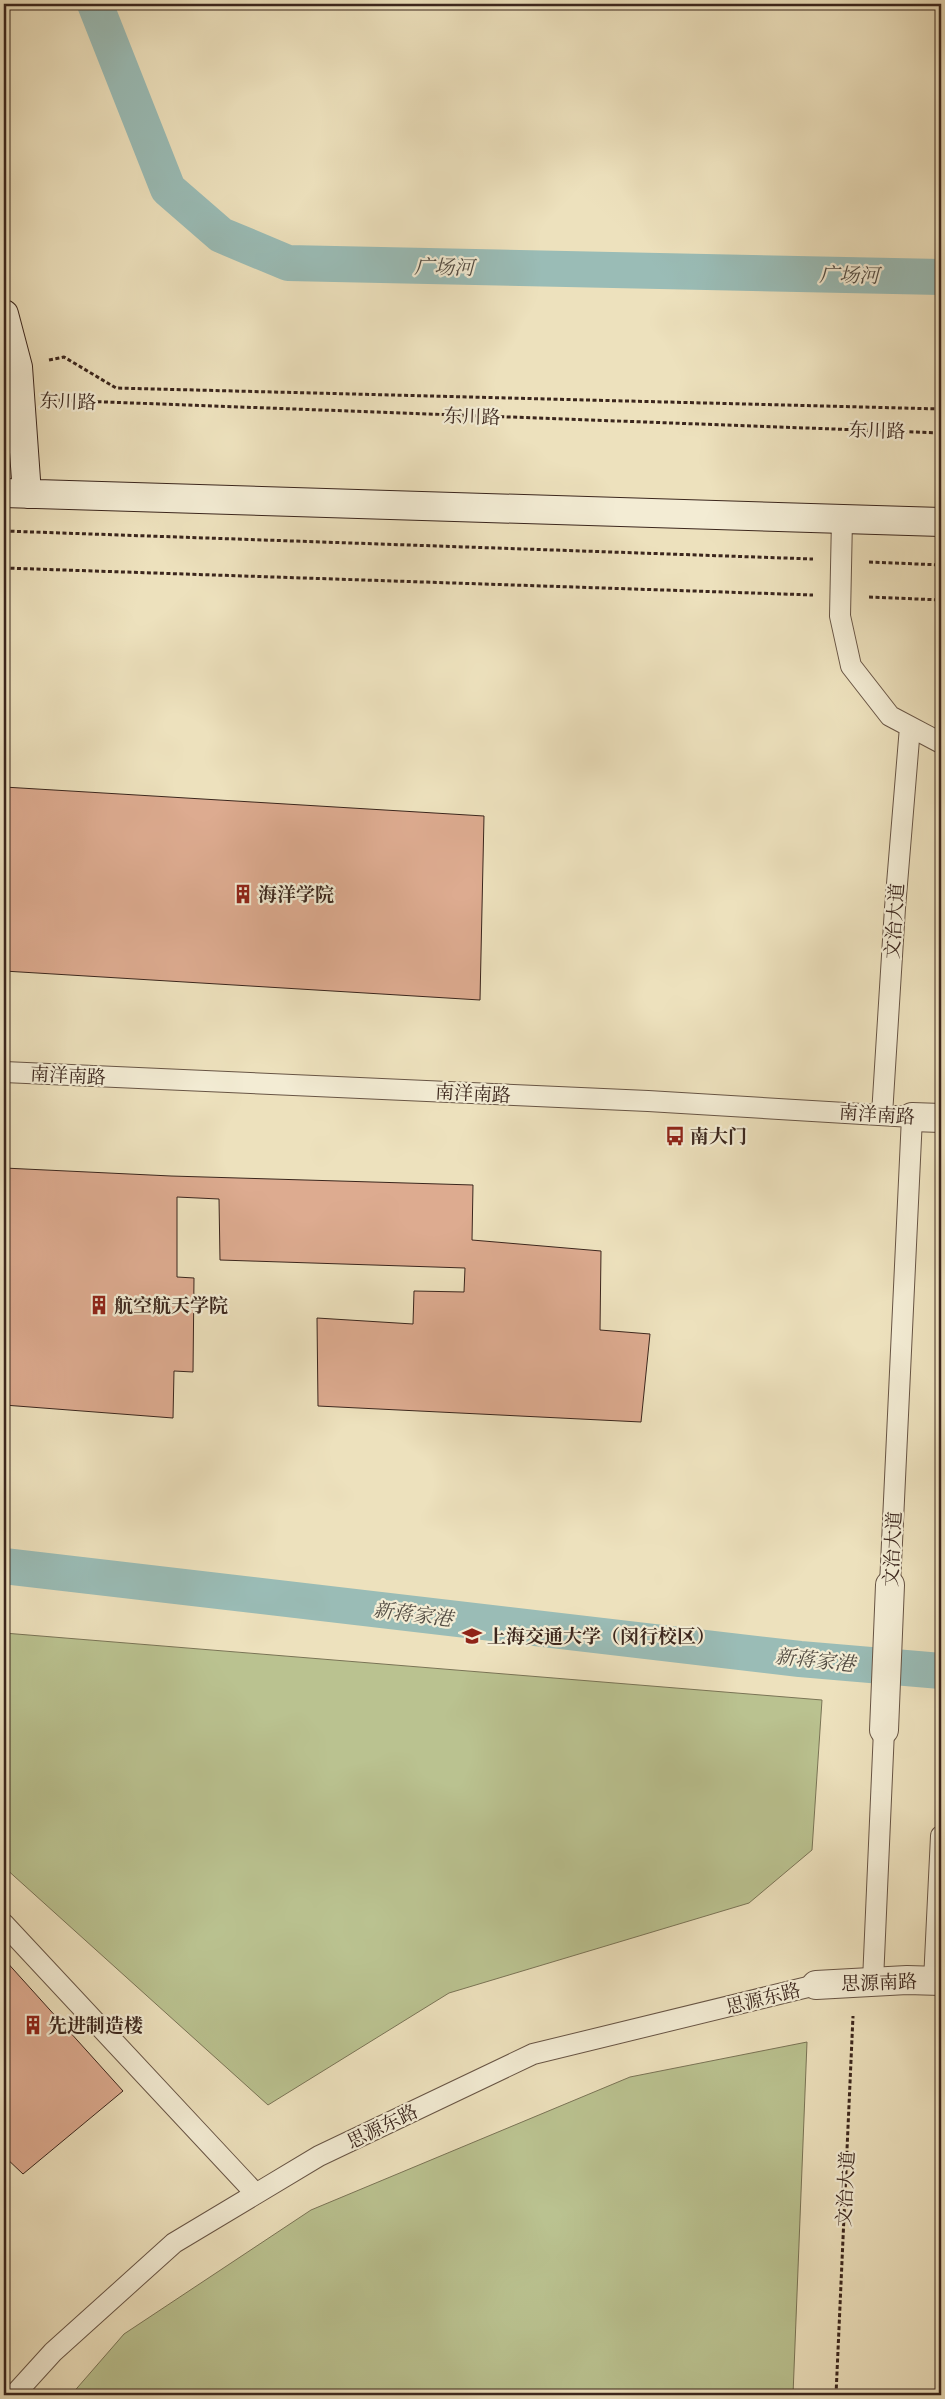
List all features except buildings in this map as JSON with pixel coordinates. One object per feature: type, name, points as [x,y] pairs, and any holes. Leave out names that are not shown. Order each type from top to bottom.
[{"type":"main road","points":[[4,314],[18,367],[20,399],[15,493],[941,522]]},
{"type":"main road","name":"南洋南路","points":[[912,1117],[941,1118]]},
{"type":"main road","name":"文治大道","points":[[884,1730],[890,1585]]},
{"type":"main road","name":"思源南路","points":[[816,1985],[937,1981]]},
{"type":"lane","points":[[842,519],[840,616],[851,666],[890,716],[941,743]]},
{"type":"lane","name":"文治大道","points":[[882,1115],[895,908],[910,727]]},
{"type":"lane","name":"南洋南路","points":[[4,1072],[638,1101],[912,1117]]},
{"type":"lane","name":"文治大道","points":[[890,1585],[912,1117]]},
{"type":"lane","name":"文治大道","points":[[864,1982],[884,1730]]},
{"type":"lane","points":[[937,1981],[941,1836]]},
{"type":"lane","points":[[4,1924],[256,2194]]},
{"type":"lane","name":"思源东路","points":[[14,2395],[53,2352],[174,2243],[319,2156],[532,2054],[816,1985]]},
{"type":"path","points":[[18,367],[64,356],[116,388],[941,409]]},
{"type":"path","name":"东川路","points":[[20,399],[941,433]]},
{"type":"path","points":[[4,531],[941,565]]},
{"type":"path","points":[[4,568],[941,600]]},
{"type":"path","name":"文治大道","points":[[836,2395],[864,1982]]},
{"type":"path","points":[[940,2395],[941,2345]]},
{"type":"green space","points":[[4,1633],[822,1700],[812,1850],[749,1903],[449,1993],[268,2105],[4,1867]]},
{"type":"green space","points":[[807,2042],[793,2395],[71,2395],[124,2334],[311,2210],[630,2077]]},
{"type":"waterway","name":"广场河","points":[[95,4],[168,189],[221,235],[288,263],[941,277]]},
{"type":"waterway","name":"新蒋家港","points":[[4,1566],[800,1659],[941,1671]]},
{"type":"place","name":"海洋学院","points":[[243,894]]},
{"type":"place","name":"南大门","points":[[675,1136]]},
{"type":"place","name":"航空航天学院","points":[[99,1305]]},
{"type":"place","name":"上海交通大学（闵行校区）","points":[[472,1636]]},
{"type":"place","name":"先进制造楼","points":[[33,2025]]}]
